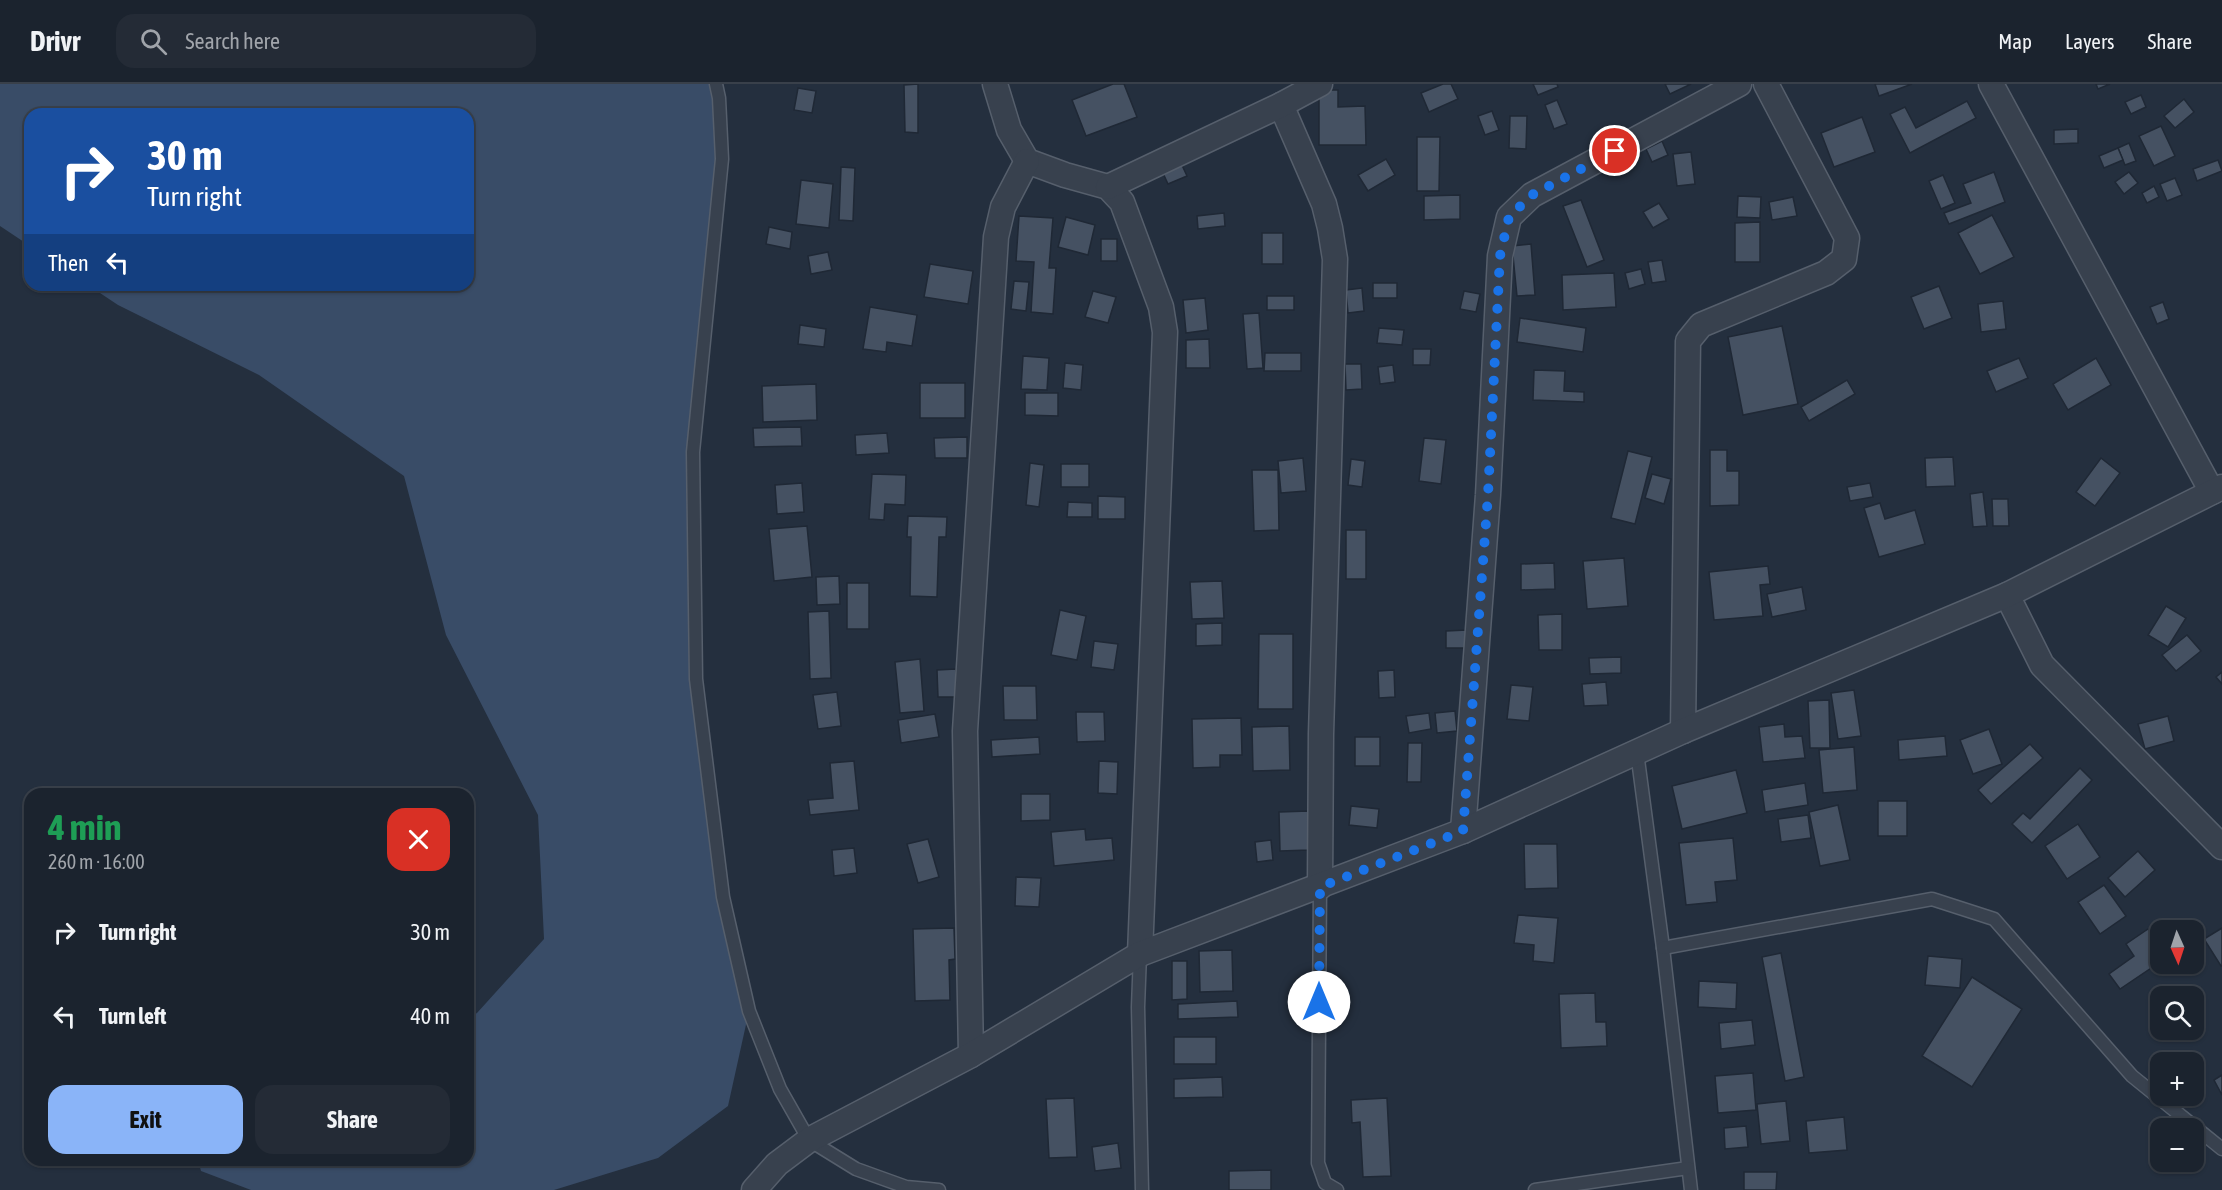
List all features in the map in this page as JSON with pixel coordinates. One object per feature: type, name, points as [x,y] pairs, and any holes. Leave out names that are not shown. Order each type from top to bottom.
[{"type":"street","points":[[995,84],[1009,130],[1027,161],[1108,187],[1122,202],[1161,307],[1165,332],[1140,954]]},
{"type":"street","points":[[1108,187],[1281,105],[1320,84]]},
{"type":"street","points":[[1463,831],[1488,495],[1500,256],[1509,217],[1532,195],[1739,84]]},
{"type":"street","points":[[1683,731],[1688,341],[1701,325],[1826,273],[1844,260],[1846,238],[1766,84]]},
{"type":"street","points":[[754,1190],[777,1164],[809,1140],[971,1055],[1140,954],[1463,831],[1683,731],[2007,595],[2219,495],[1991,84]]},
{"type":"street","points":[[1281,105],[1324,204],[1335,259],[1321,734],[1320,887]]},
{"type":"street","points":[[971,1055],[965,731],[967,696],[996,237],[1003,207],[1027,161]]},
{"type":"street","points":[[2007,595],[2042,665],[2222,847]]},
{"type":"lane","points":[[716,84],[719,98],[722,159],[693,452],[696,679],[723,897],[749,1011],[780,1089],[809,1140],[856,1169],[906,1187],[939,1190]]},
{"type":"lane","points":[[1637,752],[1664,948],[1691,1190]]},
{"type":"lane","points":[[1320,887],[1318,1163],[1325,1183],[1337,1190]]},
{"type":"lane","points":[[1664,948],[1932,899],[1994,919],[2132,1076],[2222,1149]]},
{"type":"lane","points":[[1140,954],[1137,1007],[1142,1190]]},
{"type":"lane","points":[[1535,1190],[1688,1168]]},
{"type":"water","points":[[0,84],[716,84],[722,159],[693,452],[696,679],[723,897],[749,1011],[728,1106],[658,1158],[554,1190],[251,1190],[201,1171],[200,1166],[474,1166],[474,1015],[544,939],[538,815],[446,635],[404,476],[259,375],[118,305],[97,291],[474,291],[474,108],[24,108],[24,242],[0,226]]},
{"type":"building","points":[[918,84],[918,133],[905,132],[904,85]]},
{"type":"building","points":[[1113,84],[1124,84],[1137,117],[1086,136],[1072,100]]},
{"type":"building","points":[[1443,84],[1451,84],[1458,99],[1429,112],[1421,93]]},
{"type":"building","points":[[1533,84],[1557,84],[1558,87],[1538,95]]},
{"type":"building","points":[[1665,84],[1691,84],[1670,94]]},
{"type":"building","points":[[1875,84],[1912,84],[1879,96]]},
{"type":"building","points":[[2096,84],[2110,84],[2098,89]]},
{"type":"building","points":[[798,88],[816,91],[812,113],[794,110]]},
{"type":"building","points":[[1319,90],[1338,90],[1338,107],[1365,106],[1366,145],[1319,145]]},
{"type":"building","points":[[2141,95],[2146,107],[2131,114],[2125,102]]},
{"type":"building","points":[[2184,99],[2194,112],[2175,128],[2164,116]]},
{"type":"building","points":[[1557,100],[1567,124],[1554,129],[1545,105]]},
{"type":"building","points":[[1967,101],[1976,118],[1910,153],[1890,114],[1905,107],[1916,128]]},
{"type":"building","points":[[1492,111],[1499,130],[1485,135],[1478,116]]},
{"type":"building","points":[[1510,116],[1527,116],[1526,149],[1509,148]]},
{"type":"building","points":[[1862,117],[1875,152],[1834,167],[1821,133]]},
{"type":"building","points":[[2161,126],[2175,156],[2154,166],[2139,136]]},
{"type":"building","points":[[2078,129],[2078,143],[2054,144],[2054,130]]},
{"type":"building","points":[[1417,137],[1440,137],[1439,191],[1417,191]]},
{"type":"building","points":[[1662,141],[1668,155],[1652,162],[1646,149]]},
{"type":"building","points":[[2129,143],[2136,161],[2125,165],[2118,148]]},
{"type":"building","points":[[2118,148],[2123,160],[2104,168],[2099,156]]},
{"type":"building","points":[[1691,152],[1695,184],[1677,186],[1673,154]]},
{"type":"building","points":[[1386,159],[1395,175],[1368,191],[1358,175]]},
{"type":"building","points":[[2218,160],[2222,171],[2197,181],[2193,169]]},
{"type":"building","points":[[1181,163],[1187,176],[1168,184],[1162,171]]},
{"type":"building","points":[[841,167],[855,168],[853,221],[839,220]]},
{"type":"building","points":[[1994,172],[2005,202],[1949,224],[1944,213],[1971,203],[1963,184]]},
{"type":"building","points":[[2129,172],[2138,183],[2124,194],[2115,182]]},
{"type":"building","points":[[1943,175],[1955,203],[1941,209],[1929,181]]},
{"type":"building","points":[[2175,178],[2182,195],[2167,201],[2160,184]]},
{"type":"building","points":[[801,180],[833,184],[829,228],[796,224]]},
{"type":"building","points":[[2154,186],[2159,197],[2147,203],[2142,193]]},
{"type":"building","points":[[1460,195],[1460,219],[1424,220],[1424,196]]},
{"type":"building","points":[[1738,196],[1761,197],[1760,218],[1737,217]]},
{"type":"building","points":[[1793,197],[1797,216],[1772,220],[1769,202]]},
{"type":"building","points":[[1581,200],[1604,260],[1587,267],[1563,206]]},
{"type":"building","points":[[1659,203],[1669,219],[1653,228],[1643,212]]},
{"type":"building","points":[[1224,213],[1225,226],[1198,229],[1197,216]]},
{"type":"building","points":[[1992,215],[2014,257],[1980,274],[1958,233]]},
{"type":"building","points":[[1019,216],[1053,218],[1049,268],[1056,268],[1053,314],[1031,312],[1034,262],[1016,261]]},
{"type":"building","points":[[1066,217],[1095,225],[1088,255],[1058,247]]},
{"type":"building","points":[[1760,222],[1760,262],[1735,262],[1735,223]]},
{"type":"building","points":[[769,227],[792,232],[790,249],[766,244]]},
{"type":"building","points":[[1262,233],[1283,233],[1283,264],[1262,264]]},
{"type":"building","points":[[1101,239],[1117,239],[1117,261],[1101,261]]},
{"type":"building","points":[[1531,244],[1535,295],[1517,296],[1512,246]]},
{"type":"building","points":[[828,252],[832,270],[811,274],[808,256]]},
{"type":"building","points":[[1662,260],[1666,281],[1652,283],[1648,262]]},
{"type":"building","points":[[930,264],[973,271],[968,304],[924,297]]},
{"type":"building","points":[[1641,269],[1645,284],[1629,289],[1625,273]]},
{"type":"building","points":[[1614,273],[1616,307],[1563,310],[1562,275]]},
{"type":"building","points":[[1014,281],[1029,282],[1026,311],[1011,309]]},
{"type":"building","points":[[1373,283],[1397,283],[1397,298],[1373,298]]},
{"type":"building","points":[[1939,286],[1952,318],[1924,329],[1911,297]]},
{"type":"building","points":[[1362,288],[1364,311],[1348,313],[1346,290]]},
{"type":"building","points":[[1093,291],[1116,297],[1108,323],[1085,317]]},
{"type":"building","points":[[1464,291],[1480,294],[1476,312],[1460,309]]},
{"type":"building","points":[[1267,296],[1294,296],[1294,310],[1267,310]]},
{"type":"building","points":[[1205,298],[1208,330],[1186,333],[1183,300]]},
{"type":"building","points":[[2003,301],[2006,329],[1981,332],[1978,304]]},
{"type":"building","points":[[2163,302],[2169,319],[2157,324],[2150,307]]},
{"type":"building","points":[[870,307],[917,315],[912,346],[887,342],[886,352],[863,349]]},
{"type":"building","points":[[1259,313],[1263,368],[1247,369],[1243,314]]},
{"type":"building","points":[[1520,318],[1586,328],[1583,352],[1517,342]]},
{"type":"building","points":[[800,325],[826,329],[824,347],[798,344]]},
{"type":"building","points":[[1782,326],[1798,404],[1743,415],[1728,337]]},
{"type":"building","points":[[1379,328],[1404,330],[1402,345],[1377,343]]},
{"type":"building","points":[[1209,339],[1210,368],[1186,368],[1186,340]]},
{"type":"building","points":[[1413,349],[1431,349],[1430,365],[1413,365]]},
{"type":"building","points":[[1265,353],[1301,353],[1301,371],[1264,371]]},
{"type":"building","points":[[1023,356],[1049,358],[1047,390],[1021,389]]},
{"type":"building","points":[[2019,358],[2028,378],[1996,392],[1987,371]]},
{"type":"building","points":[[2096,358],[2111,385],[2068,410],[2053,384]]},
{"type":"building","points":[[1065,363],[1083,365],[1081,390],[1063,388]]},
{"type":"building","points":[[1345,364],[1361,364],[1362,389],[1346,390]]},
{"type":"building","points":[[1393,365],[1395,382],[1380,384],[1378,367]]},
{"type":"building","points":[[1534,370],[1565,371],[1564,391],[1584,392],[1584,402],[1533,400]]},
{"type":"building","points":[[1847,380],[1855,394],[1809,421],[1801,407]]},
{"type":"building","points":[[920,383],[965,383],[965,418],[920,418]]},
{"type":"building","points":[[816,384],[817,420],[763,422],[762,386]]},
{"type":"building","points":[[1025,393],[1058,393],[1058,416],[1025,415]]},
{"type":"building","points":[[801,427],[802,446],[754,447],[753,428]]},
{"type":"building","points":[[887,433],[889,453],[856,455],[855,435]]},
{"type":"building","points":[[967,437],[967,458],[935,458],[934,438]]},
{"type":"building","points":[[1424,438],[1446,440],[1441,484],[1419,481]]},
{"type":"building","points":[[1710,450],[1727,450],[1727,471],[1739,471],[1739,505],[1710,506]]},
{"type":"building","points":[[1628,451],[1652,457],[1635,524],[1611,518]]},
{"type":"building","points":[[1953,457],[1955,486],[1926,487],[1925,458]]},
{"type":"building","points":[[1303,458],[1306,491],[1281,493],[1278,461]]},
{"type":"building","points":[[2101,458],[2120,473],[2095,506],[2076,492]]},
{"type":"building","points":[[1351,459],[1365,461],[1362,487],[1348,485]]},
{"type":"building","points":[[1030,463],[1044,465],[1039,507],[1026,505]]},
{"type":"building","points":[[1061,464],[1089,464],[1089,487],[1061,487]]},
{"type":"building","points":[[1252,470],[1278,470],[1279,530],[1254,531]]},
{"type":"building","points":[[872,474],[906,475],[905,505],[885,504],[884,520],[869,519]]},
{"type":"building","points":[[1652,474],[1671,479],[1664,504],[1645,498]]},
{"type":"building","points":[[802,483],[804,512],[777,514],[775,485]]},
{"type":"building","points":[[1870,483],[1873,497],[1850,501],[1847,487]]},
{"type":"building","points":[[1983,492],[1987,526],[1973,527],[1970,494]]},
{"type":"building","points":[[1098,496],[1125,497],[1125,519],[1098,519]]},
{"type":"building","points":[[1992,499],[2008,499],[2009,526],[1993,526]]},
{"type":"building","points":[[1068,502],[1092,503],[1092,517],[1067,517]]},
{"type":"building","points":[[1880,503],[1885,519],[1915,510],[1925,544],[1879,557],[1864,508]]},
{"type":"building","points":[[908,516],[947,517],[946,537],[939,537],[937,597],[910,596],[911,537],[907,537]]},
{"type":"building","points":[[807,526],[812,577],[774,581],[769,529]]},
{"type":"building","points":[[1346,530],[1366,530],[1366,579],[1346,579]]},
{"type":"building","points":[[1624,558],[1628,606],[1587,609],[1583,561]]},
{"type":"building","points":[[1554,563],[1555,589],[1521,590],[1521,564]]},
{"type":"building","points":[[1768,566],[1770,584],[1760,585],[1763,616],[1714,620],[1709,572]]},
{"type":"building","points":[[839,576],[840,604],[817,605],[816,577]]},
{"type":"building","points":[[1222,581],[1224,618],[1192,619],[1190,582]]},
{"type":"building","points":[[847,583],[869,583],[869,629],[847,629]]},
{"type":"building","points":[[1802,587],[1806,610],[1772,617],[1767,594]]},
{"type":"building","points":[[2166,606],[2186,618],[2168,647],[2148,635]]},
{"type":"building","points":[[1060,610],[1086,616],[1077,660],[1051,655]]},
{"type":"building","points":[[829,611],[831,678],[810,679],[808,612]]},
{"type":"building","points":[[1562,614],[1562,650],[1539,650],[1538,615]]},
{"type":"building","points":[[1222,623],[1222,645],[1196,646],[1196,624]]},
{"type":"building","points":[[1467,630],[1468,648],[1446,648],[1446,631]]},
{"type":"building","points":[[1259,634],[1293,634],[1293,709],[1258,709]]},
{"type":"building","points":[[2187,635],[2201,651],[2176,671],[2162,655]]},
{"type":"building","points":[[1094,641],[1118,644],[1114,670],[1091,667]]},
{"type":"building","points":[[1621,657],[1621,673],[1590,674],[1589,658]]},
{"type":"building","points":[[920,659],[924,711],[900,713],[895,662]]},
{"type":"building","points":[[956,669],[957,697],[938,697],[937,670]]},
{"type":"building","points":[[1394,670],[1395,697],[1379,698],[1378,671]]},
{"type":"building","points":[[2222,672],[2222,684],[2216,677]]},
{"type":"building","points":[[1606,682],[1608,705],[1584,706],[1582,684]]},
{"type":"building","points":[[1511,685],[1533,687],[1529,721],[1507,719]]},
{"type":"building","points":[[1003,686],[1036,686],[1037,720],[1004,720]]},
{"type":"building","points":[[1854,690],[1861,736],[1838,739],[1831,693]]},
{"type":"building","points":[[837,692],[841,726],[818,729],[813,695]]},
{"type":"building","points":[[1829,700],[1830,748],[1810,748],[1808,701]]},
{"type":"building","points":[[1455,711],[1457,731],[1437,733],[1435,713]]},
{"type":"building","points":[[1076,712],[1104,712],[1105,741],[1077,742]]},
{"type":"building","points":[[1429,713],[1431,729],[1409,733],[1406,716]]},
{"type":"building","points":[[935,714],[939,737],[901,743],[898,720]]},
{"type":"building","points":[[2168,716],[2174,741],[2145,749],[2138,724]]},
{"type":"building","points":[[1241,718],[1242,755],[1220,755],[1220,767],[1193,768],[1192,719]]},
{"type":"building","points":[[1784,724],[1785,737],[1802,736],[1805,758],[1763,762],[1759,727]]},
{"type":"building","points":[[1289,726],[1290,770],[1253,771],[1252,727]]},
{"type":"building","points":[[1989,729],[2002,764],[1973,774],[1960,740]]},
{"type":"building","points":[[1945,736],[1947,756],[1899,760],[1898,740]]},
{"type":"building","points":[[1039,737],[1040,754],[992,757],[991,740]]},
{"type":"building","points":[[1355,737],[1380,737],[1380,766],[1355,766]]},
{"type":"building","points":[[1408,743],[1422,743],[1421,782],[1407,782]]},
{"type":"building","points":[[2030,744],[2043,758],[1991,804],[1978,790]]},
{"type":"building","points":[[1854,747],[1857,790],[1823,793],[1819,750]]},
{"type":"building","points":[[854,761],[859,810],[810,815],[808,800],[833,798],[830,763]]},
{"type":"building","points":[[1099,761],[1118,762],[1117,794],[1098,793]]},
{"type":"building","points":[[2080,768],[2092,780],[2032,843],[2012,824],[2023,813],[2030,819]]},
{"type":"building","points":[[1736,770],[1747,813],[1682,829],[1672,786]]},
{"type":"building","points":[[1805,783],[1808,805],[1765,812],[1762,790]]},
{"type":"building","points":[[1021,794],[1050,794],[1050,820],[1021,821]]},
{"type":"building","points":[[1878,801],[1907,801],[1907,836],[1878,836]]},
{"type":"building","points":[[1838,805],[1850,860],[1820,866],[1809,812]]},
{"type":"building","points":[[1351,806],[1379,809],[1377,828],[1349,825]]},
{"type":"building","points":[[1309,811],[1309,850],[1280,851],[1279,812]]},
{"type":"building","points":[[1808,815],[1811,838],[1781,842],[1778,819]]},
{"type":"building","points":[[2078,824],[2100,857],[2067,879],[2045,846]]},
{"type":"building","points":[[1085,829],[1086,840],[1112,838],[1114,860],[1054,866],[1051,832]]},
{"type":"building","points":[[1733,838],[1737,880],[1715,882],[1717,902],[1686,905],[1679,843]]},
{"type":"building","points":[[928,839],[939,877],[918,883],[907,844]]},
{"type":"building","points":[[1271,840],[1273,860],[1257,862],[1255,842]]},
{"type":"building","points":[[1524,844],[1557,844],[1558,888],[1525,889]]},
{"type":"building","points":[[854,848],[857,873],[834,876],[832,850]]},
{"type":"building","points":[[2138,851],[2155,870],[2125,897],[2108,878]]},
{"type":"building","points":[[1016,877],[1041,878],[1039,907],[1015,906]]},
{"type":"building","points":[[2104,885],[2126,916],[2100,934],[2078,902]]},
{"type":"building","points":[[1518,915],[1558,918],[1554,963],[1533,961],[1534,945],[1514,943]]},
{"type":"building","points":[[954,928],[955,959],[949,960],[950,1000],[915,1001],[913,929]]},
{"type":"building","points":[[2222,928],[2222,966],[2221,966],[2204,939]]},
{"type":"building","points":[[2148,929],[2150,932],[2150,969],[2120,989],[2109,974],[2134,956],[2126,944]]},
{"type":"building","points":[[1232,950],[1233,991],[1200,992],[1199,951]]},
{"type":"building","points":[[1781,953],[1804,1077],[1785,1081],[1762,957]]},
{"type":"building","points":[[1928,956],[1962,959],[1960,988],[1925,985]]},
{"type":"building","points":[[1172,961],[1187,961],[1187,999],[1172,1000]]},
{"type":"building","points":[[1972,977],[2022,1009],[1972,1087],[1922,1056]]},
{"type":"building","points":[[1699,981],[1737,983],[1736,1009],[1698,1007]]},
{"type":"building","points":[[1595,993],[1596,1022],[1606,1022],[1607,1046],[1561,1048],[1559,994]]},
{"type":"building","points":[[1237,1001],[1238,1017],[1178,1019],[1178,1004]]},
{"type":"building","points":[[1752,1020],[1755,1045],[1721,1049],[1719,1023]]},
{"type":"building","points":[[1174,1037],[1216,1037],[1216,1064],[1174,1064]]},
{"type":"building","points":[[1753,1073],[1756,1110],[1718,1113],[1715,1076]]},
{"type":"building","points":[[2222,1075],[2222,1095],[2214,1080]]},
{"type":"building","points":[[1222,1077],[1223,1097],[1174,1098],[1174,1079]]},
{"type":"building","points":[[1074,1098],[1077,1157],[1049,1158],[1046,1099]]},
{"type":"building","points":[[1387,1098],[1391,1176],[1363,1177],[1360,1122],[1352,1123],[1351,1100]]},
{"type":"building","points":[[1786,1101],[1790,1141],[1761,1144],[1757,1104]]},
{"type":"building","points":[[1844,1117],[1847,1150],[1809,1153],[1806,1121]]},
{"type":"building","points":[[1746,1126],[1748,1147],[1725,1149],[1724,1128]]},
{"type":"building","points":[[1118,1143],[1121,1168],[1095,1171],[1092,1147]]},
{"type":"building","points":[[1271,1170],[1271,1190],[1229,1190],[1229,1171]]},
{"type":"building","points":[[1744,1172],[1777,1172],[1776,1190],[1744,1190]]},
{"type":"route","points":[[1319,1002],[1320,887],[1463,831],[1488,495],[1500,256],[1509,217],[1532,195],[1615,151]]}]
